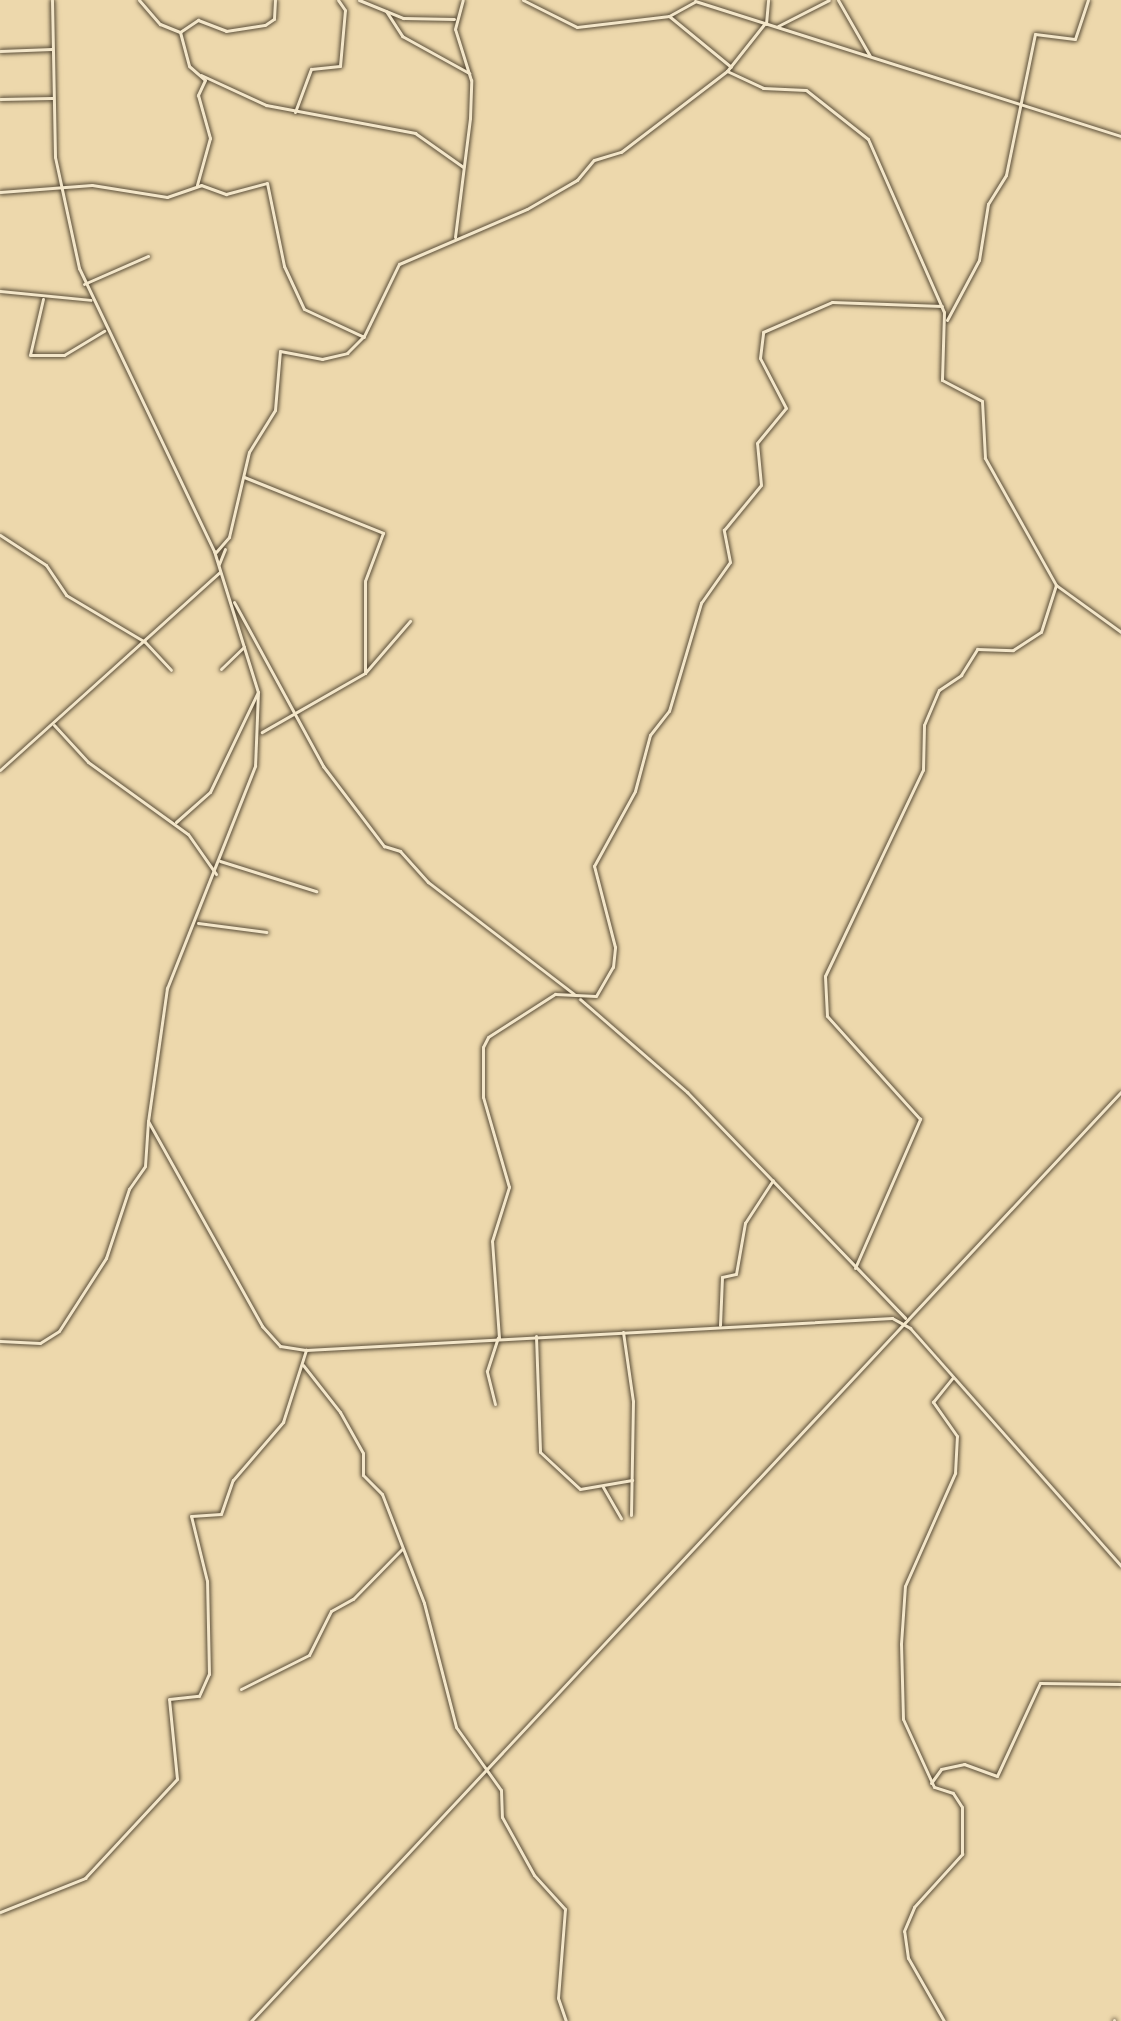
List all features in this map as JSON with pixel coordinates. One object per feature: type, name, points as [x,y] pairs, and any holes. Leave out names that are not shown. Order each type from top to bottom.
[{"type":"street","points":[[0,1341],[40,1343],[59,1331],[106,1258],[129,1189],[145,1166],[162,1006],[216,874],[262,732],[258,692],[214,551],[84,284],[60,189],[53,98],[52,0]]},
{"type":"street","points":[[139,0],[160,24],[180,32]]},
{"type":"street","points":[[180,32],[198,20],[226,31],[265,25],[274,19],[275,0]]},
{"type":"street","points":[[295,112],[308,72],[340,66],[345,10],[338,0]]},
{"type":"street","points":[[359,0],[386,11],[456,19]]},
{"type":"street","points":[[455,237],[469,73],[456,19],[463,0]]},
{"type":"street","points":[[523,0],[568,27],[669,16],[696,0],[1121,136]]},
{"type":"street","points":[[219,565],[252,444],[275,410],[280,351],[330,359],[364,337],[393,269],[571,184],[592,161],[621,152],[729,69],[766,24],[768,0]]},
{"type":"street","points":[[778,26],[829,0]]},
{"type":"street","points":[[838,0],[870,56]]},
{"type":"street","points":[[1088,0],[1075,39],[1035,34],[979,260],[947,320],[942,380],[982,401],[985,458],[1056,585],[1121,632]]},
{"type":"street","points":[[386,11],[402,36],[469,73]]},
{"type":"street","points":[[669,16],[729,69],[763,88],[806,90],[865,135],[947,320]]},
{"type":"street","points":[[180,32],[189,66],[247,99],[295,112],[415,133],[463,167]]},
{"type":"street","points":[[0,51],[52,49]]},
{"type":"street","points":[[198,186],[210,138],[201,75]]},
{"type":"street","points":[[0,99],[53,98]]},
{"type":"street","points":[[0,192],[92,185],[167,197],[198,186],[226,194],[268,184],[284,266],[304,309],[364,337]]},
{"type":"street","points":[[84,284],[148,256]]},
{"type":"street","points":[[1,292],[43,299],[91,300]]},
{"type":"street","points":[[43,299],[30,355],[64,355],[105,331]]},
{"type":"street","points":[[495,1404],[487,1371],[499,1338],[492,1241],[509,1187],[483,1097],[483,1047],[555,994],[578,997],[601,992],[615,959],[596,859],[635,791],[650,735],[669,711],[699,608],[730,562],[724,530],[761,485],[757,443],[786,408],[760,358],[765,328],[832,302],[942,306]]},
{"type":"street","points":[[243,476],[383,533],[365,581],[365,673]]},
{"type":"street","points":[[0,535],[46,565],[66,595],[145,642],[171,670]]},
{"type":"street","points":[[214,551],[225,549]]},
{"type":"street","points":[[0,770],[54,725],[220,572]]},
{"type":"street","points":[[855,1268],[920,1122],[827,1016],[825,976],[923,770],[924,725],[939,690],[961,675],[977,649],[1013,650],[1041,632],[1056,585]]},
{"type":"street","points":[[234,602],[323,766],[384,846],[400,851],[428,882],[578,997],[687,1092],[903,1320],[1121,1566]]},
{"type":"street","points":[[262,732],[296,716],[365,673],[410,621]]},
{"type":"street","points":[[221,669],[245,646]]},
{"type":"street","points":[[174,824],[210,792],[258,692]]},
{"type":"street","points":[[54,725],[88,762],[174,824],[203,849],[216,874]]},
{"type":"street","points":[[220,861],[316,891]]},
{"type":"street","points":[[198,923],[266,932]]},
{"type":"street","points":[[251,2021],[903,1320],[1121,1092]]},
{"type":"street","points":[[148,1121],[262,1326],[280,1346],[306,1350],[872,1316],[903,1320]]},
{"type":"street","points":[[720,1325],[722,1277],[736,1274],[745,1223],[773,1180]]},
{"type":"street","points":[[623,1332],[633,1401],[631,1515]]},
{"type":"street","points":[[536,1336],[540,1452],[578,1488],[632,1480]]},
{"type":"street","points":[[0,1912],[85,1878],[177,1779],[169,1699],[199,1696],[209,1674],[207,1583],[191,1516],[221,1514],[233,1480],[283,1422],[306,1350]]},
{"type":"street","points":[[303,1365],[363,1453],[363,1475],[382,1494],[424,1603],[453,1720],[487,1765],[503,1793],[504,1822],[537,1880],[565,1909],[558,1998],[566,2021]]},
{"type":"street","points":[[944,2021],[904,1938],[914,1907],[963,1851],[960,1801],[931,1783],[901,1714],[901,1644],[905,1586],[955,1473],[957,1436],[933,1402],[953,1377]]},
{"type":"street","points":[[602,1485],[621,1518]]},
{"type":"street","points":[[241,1689],[309,1655],[331,1611],[353,1599],[402,1549]]},
{"type":"street","points":[[931,1783],[941,1769],[964,1764],[997,1776],[1040,1683],[1121,1684]]}]
